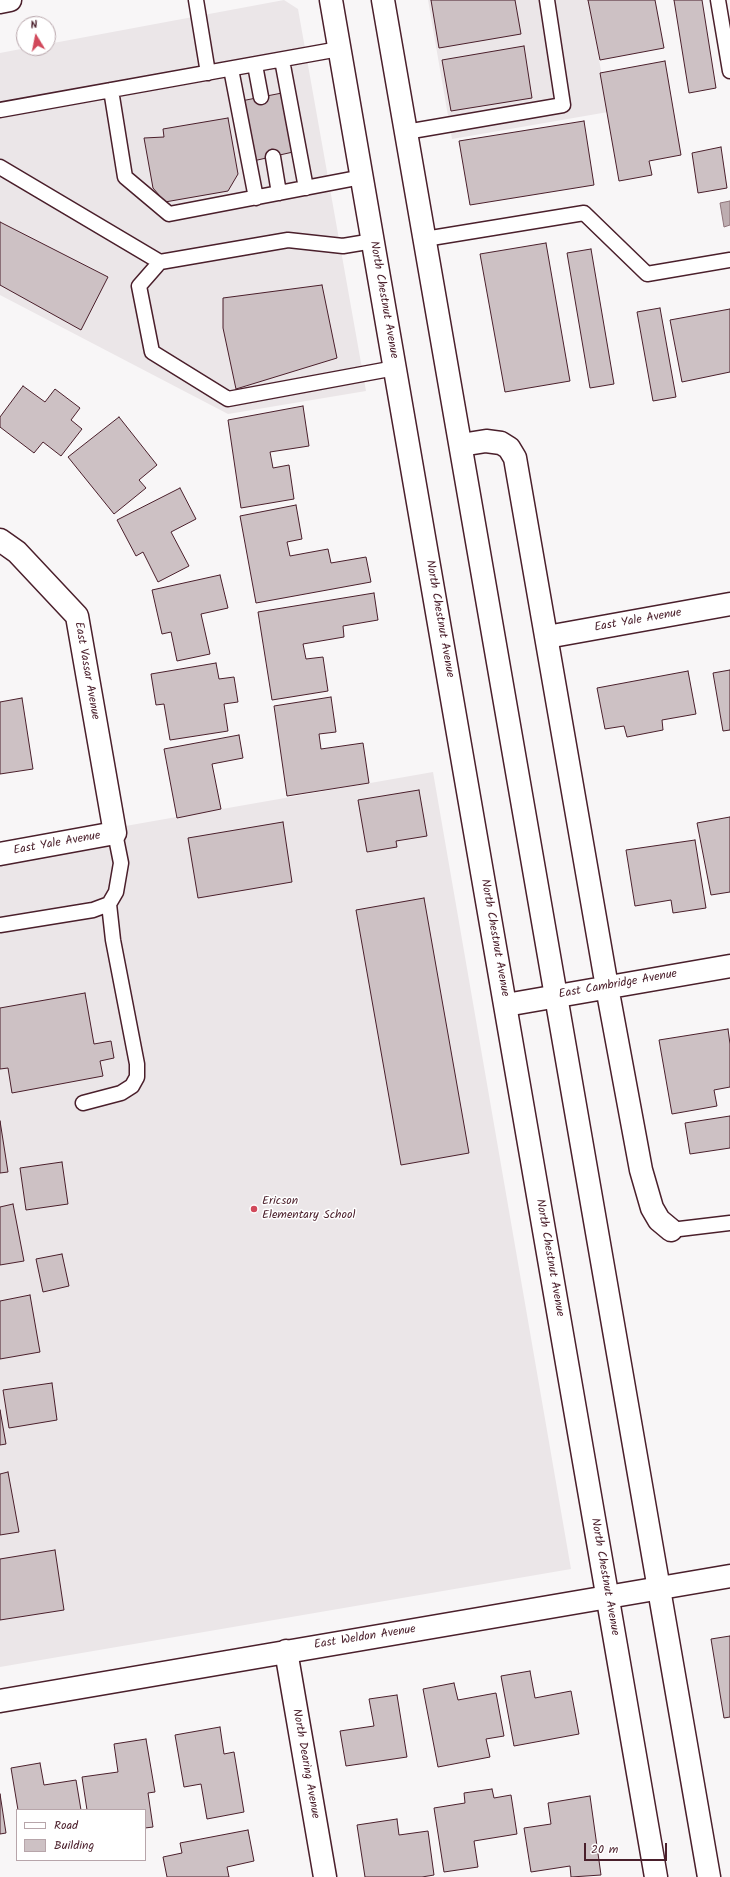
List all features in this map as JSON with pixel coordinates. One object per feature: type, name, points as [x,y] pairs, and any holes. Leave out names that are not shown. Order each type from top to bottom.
[{"type":"main road","points":[[0,2],[10,0]]},
{"type":"main road","name":"North Chestnut Avenue","points":[[331,0],[656,1877]]},
{"type":"main road","points":[[383,0],[709,1877]]},
{"type":"main road","points":[[461,446],[486,441],[501,442],[509,448],[513,455],[547,637],[607,987],[646,1190],[659,1220],[671,1230]]},
{"type":"main road","name":"East Vassar Avenue","points":[[0,540],[17,552],[77,616],[115,833]]},
{"type":"main road","name":"East Yale Avenue","points":[[547,637],[730,604]]},
{"type":"main road","name":"East Yale Avenue","points":[[0,854],[115,833]]},
{"type":"main road","name":"East Cambridge Avenue","points":[[506,1005],[730,966]]},
{"type":"main road","name":"East Weldon Avenue","points":[[0,1701],[730,1576]]},
{"type":"main road","name":"North Dearing Avenue","points":[[286,1651],[324,1877]]},
{"type":"lane","points":[[196,0],[208,73]]},
{"type":"lane","points":[[406,132],[563,105],[546,0]]},
{"type":"lane","points":[[718,0],[730,72]]},
{"type":"lane","points":[[0,110],[339,49]]},
{"type":"lane","points":[[282,60],[306,188]]},
{"type":"lane","points":[[255,65],[261,97]]},
{"type":"lane","points":[[231,69],[256,198]]},
{"type":"lane","points":[[111,90],[125,177],[169,214],[362,178]]},
{"type":"lane","points":[[273,157],[279,193]]},
{"type":"lane","points":[[0,167],[160,262]]},
{"type":"lane","points":[[424,239],[584,213],[647,274],[730,260]]},
{"type":"lane","points":[[373,241],[342,246],[288,240],[160,262],[139,286],[152,352],[228,399],[395,368]]},
{"type":"lane","points":[[83,1103],[121,1093],[132,1086],[137,1077],[138,1064],[113,940],[109,904],[116,892],[121,863],[115,833]]},
{"type":"lane","points":[[0,925],[93,910],[109,904]]},
{"type":"lane","points":[[671,1230],[730,1223]]},
{"type":"shaded area","points":[[284,0],[298,9],[366,391],[228,414],[0,295],[0,53],[16,50],[16,56],[56,56],[56,43]]},
{"type":"shaded area","points":[[428,0],[589,0],[608,112],[452,139]]},
{"type":"shaded area","points":[[730,201],[730,225],[724,227],[720,203]]},
{"type":"shaded area","name":"Ericson Elementary School","points":[[433,772],[571,1569],[0,1667],[0,848]]},
{"type":"building","points":[[431,0],[515,0],[521,34],[439,48]]},
{"type":"building","points":[[588,0],[655,0],[664,48],[600,60]]},
{"type":"building","points":[[674,0],[702,0],[716,88],[689,93]]},
{"type":"building","points":[[524,46],[532,98],[451,111],[442,60]]},
{"type":"building","points":[[665,61],[681,155],[649,161],[652,175],[619,181],[600,73]]},
{"type":"building","points":[[282,93],[293,152],[253,161],[241,101]]},
{"type":"building","points":[[228,118],[238,174],[228,191],[165,202],[153,188],[144,138],[164,137],[163,129]]},
{"type":"building","points":[[584,121],[594,185],[470,205],[459,141]]},
{"type":"building","points":[[721,147],[727,188],[698,193],[692,153]]},
{"type":"building","points":[[0,222],[108,277],[81,330],[0,285]]},
{"type":"building","points":[[546,243],[570,381],[505,392],[480,254]]},
{"type":"building","points":[[591,249],[614,384],[590,388],[567,253]]},
{"type":"building","points":[[322,285],[337,358],[236,389],[223,328],[223,298]]},
{"type":"building","points":[[660,308],[676,397],[653,401],[637,312]]},
{"type":"building","points":[[730,309],[730,372],[682,382],[670,320]]},
{"type":"building","points":[[23,386],[45,402],[55,389],[80,408],[71,420],[82,429],[61,456],[43,442],[34,453],[0,427],[0,417]]},
{"type":"building","points":[[303,406],[309,446],[270,452],[273,468],[289,465],[294,499],[241,508],[228,420]]},
{"type":"building","points":[[119,417],[157,465],[139,480],[146,488],[114,514],[68,457]]},
{"type":"building","points":[[180,488],[196,519],[171,532],[189,566],[158,582],[143,552],[136,556],[117,520]]},
{"type":"building","points":[[296,505],[302,539],[287,542],[290,556],[328,549],[331,563],[366,557],[371,582],[256,603],[240,516]]},
{"type":"building","points":[[220,575],[228,608],[201,614],[210,654],[177,661],[171,632],[162,634],[152,590]]},
{"type":"building","points":[[374,593],[378,620],[343,626],[344,637],[303,644],[306,659],[323,657],[328,691],[272,700],[258,612]]},
{"type":"building","points":[[216,663],[219,679],[234,677],[238,702],[224,704],[228,731],[170,740],[164,704],[156,705],[151,674]]},
{"type":"building","points":[[730,670],[730,730],[723,731],[713,673]]},
{"type":"building","points":[[688,671],[696,714],[662,720],[663,730],[627,737],[624,726],[605,729],[597,688]]},
{"type":"building","points":[[331,697],[336,732],[319,734],[321,749],[363,743],[369,783],[287,796],[274,706]]},
{"type":"building","points":[[22,698],[33,769],[0,774],[0,702]]},
{"type":"building","points":[[239,735],[243,758],[212,764],[221,809],[177,818],[164,749]]},
{"type":"building","points":[[419,790],[427,836],[396,841],[397,847],[367,852],[358,800]]},
{"type":"building","points":[[730,817],[730,892],[711,895],[697,823]]},
{"type":"building","points":[[283,822],[292,882],[198,898],[188,838]]},
{"type":"building","points":[[695,840],[706,908],[673,913],[671,900],[635,906],[626,850]]},
{"type":"building","points":[[424,898],[469,1153],[401,1165],[356,910]]},
{"type":"building","points":[[85,993],[94,1044],[111,1041],[114,1058],[100,1061],[103,1076],[12,1093],[8,1068],[0,1069],[0,1008]]},
{"type":"building","points":[[728,1029],[730,1044],[730,1087],[714,1090],[717,1106],[672,1114],[659,1040]]},
{"type":"building","points":[[730,1116],[730,1148],[690,1154],[685,1123]]},
{"type":"building","points":[[0,1121],[8,1172],[0,1173]]},
{"type":"building","points":[[62,1162],[68,1204],[26,1210],[20,1168]]},
{"type":"building","points":[[13,1204],[24,1261],[0,1265],[0,1207]]},
{"type":"building","points":[[62,1254],[69,1286],[43,1292],[36,1259]]},
{"type":"building","points":[[30,1295],[40,1352],[0,1359],[0,1301]]},
{"type":"building","points":[[52,1383],[57,1420],[9,1428],[3,1390]]},
{"type":"building","points":[[0,1410],[6,1444],[0,1445]]},
{"type":"building","points":[[8,1472],[19,1532],[0,1535],[0,1474]]},
{"type":"building","points":[[55,1550],[64,1610],[0,1620],[0,1559]]},
{"type":"building","points":[[730,1636],[730,1717],[724,1718],[711,1639]]},
{"type":"building","points":[[530,1671],[535,1698],[571,1691],[579,1734],[514,1746],[501,1676]]},
{"type":"building","points":[[454,1683],[458,1700],[496,1693],[504,1736],[486,1739],[490,1757],[438,1767],[423,1689]]},
{"type":"building","points":[[397,1695],[407,1757],[346,1766],[340,1731],[374,1726],[369,1699]]},
{"type":"building","points":[[220,1727],[224,1754],[234,1752],[244,1812],[207,1819],[201,1784],[184,1787],[175,1735]]},
{"type":"building","points":[[146,1739],[155,1792],[148,1793],[153,1827],[146,1828],[146,1809],[87,1809],[82,1777],[118,1772],[114,1744]]},
{"type":"building","points":[[40,1763],[44,1785],[76,1780],[81,1809],[18,1809],[11,1768]]},
{"type":"building","points":[[492,1789],[494,1798],[511,1795],[517,1834],[474,1841],[478,1867],[444,1872],[434,1808],[465,1803],[464,1793]]},
{"type":"building","points":[[0,1794],[6,1833],[0,1834]]},
{"type":"building","points":[[590,1796],[601,1875],[571,1877],[570,1866],[531,1872],[524,1828],[551,1824],[548,1803]]},
{"type":"building","points":[[397,1819],[399,1835],[428,1831],[434,1875],[422,1877],[365,1877],[357,1825]]},
{"type":"building","points":[[248,1830],[254,1861],[227,1867],[229,1877],[167,1877],[163,1857],[182,1853],[180,1843]]},
{"type":"place","name":"Ericson Elementary School","points":[[254,1209]]}]
